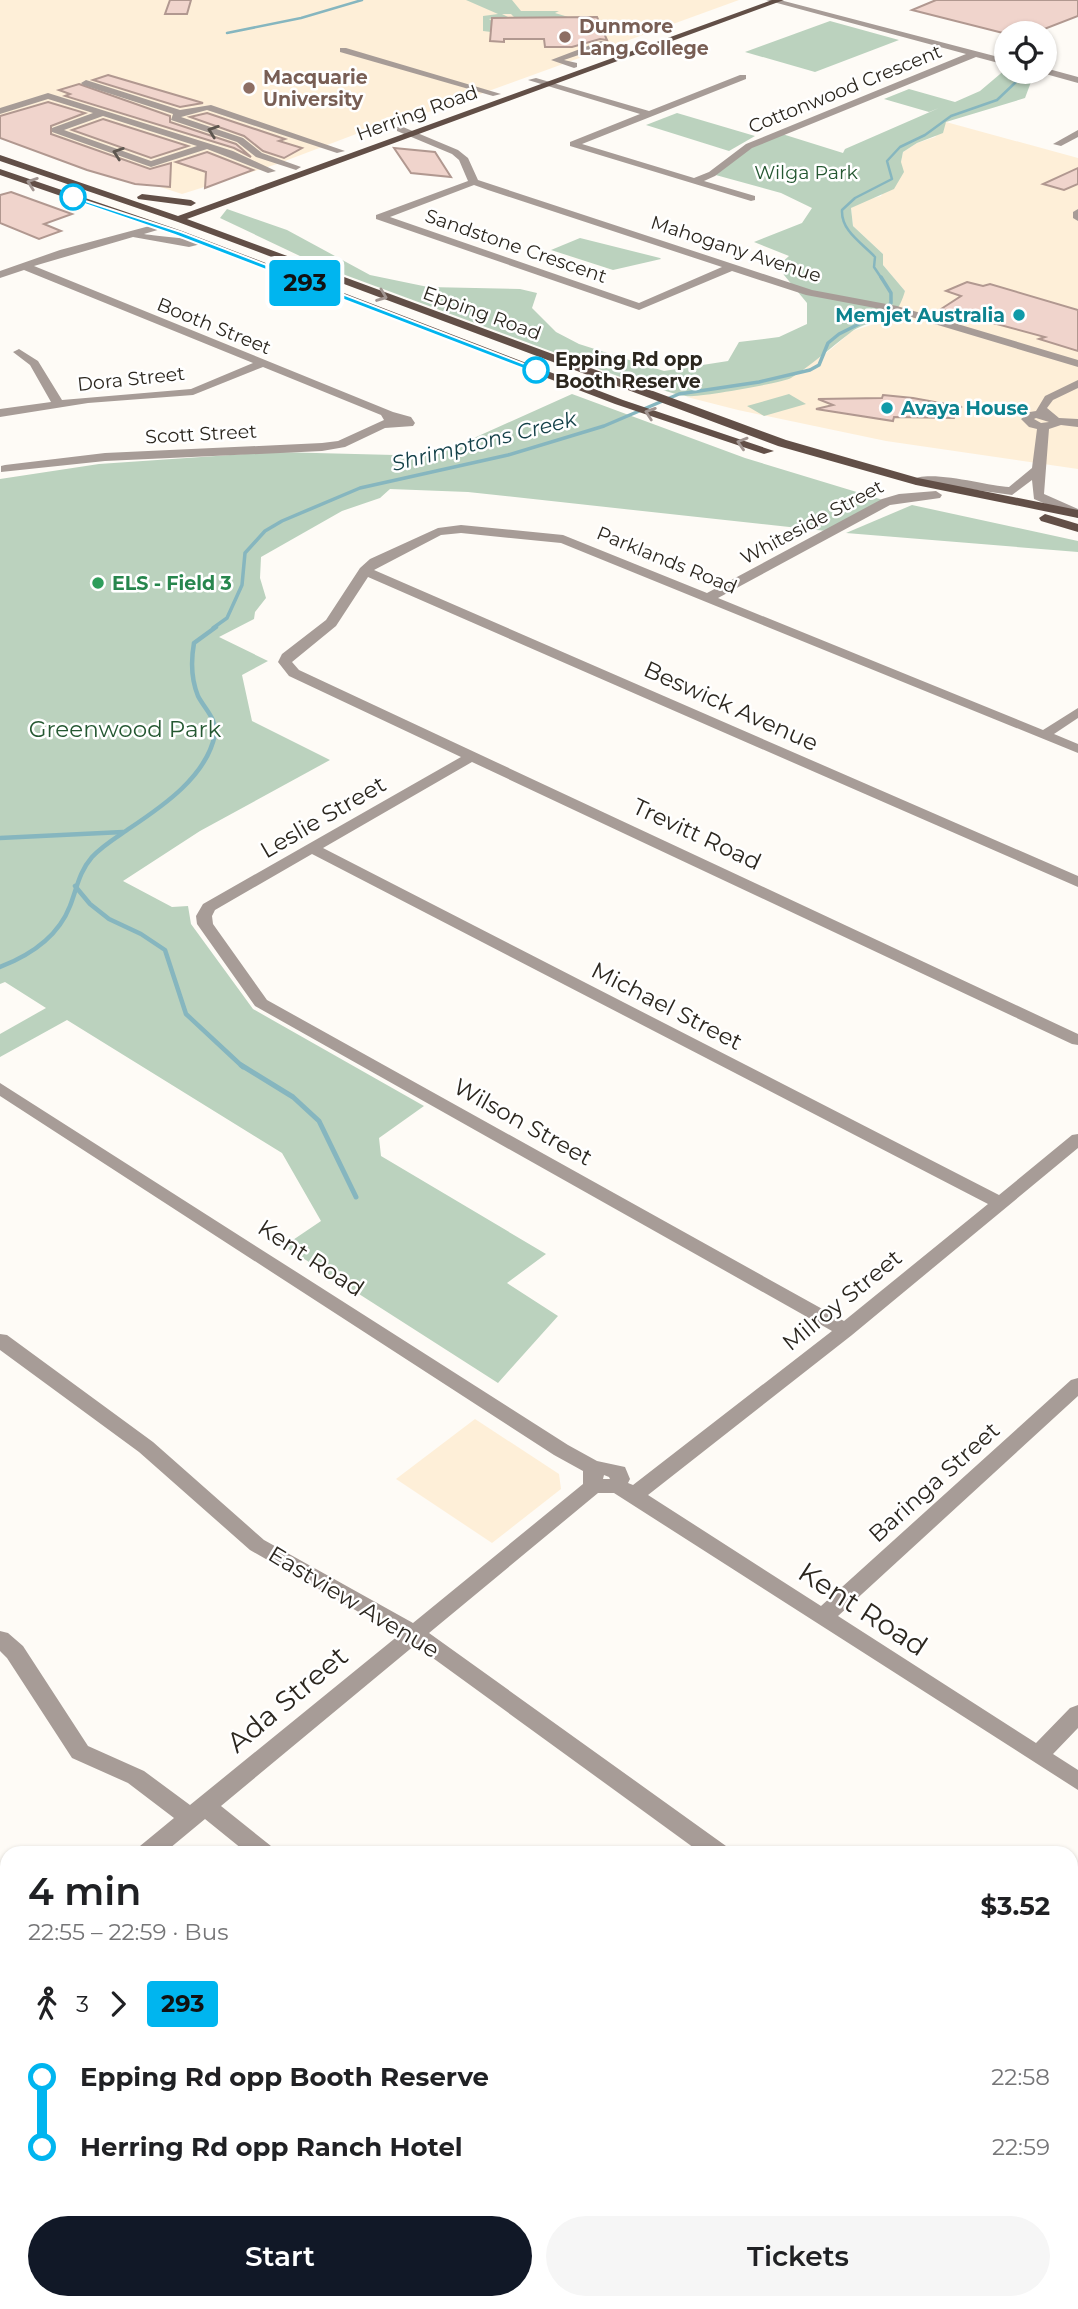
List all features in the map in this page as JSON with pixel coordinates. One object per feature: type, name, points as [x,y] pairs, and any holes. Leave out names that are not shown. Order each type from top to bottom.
[{"type":"main road","name":"Herring Road","points":[[157,227],[379,145],[496,93],[760,0]]},
{"type":"main road","name":"Herring Road","points":[[143,221],[340,150],[404,132],[547,84],[775,1]]},
{"type":"main road","name":"Epping Road","points":[[0,158],[204,228],[641,393],[782,443],[916,481],[1078,514]]},
{"type":"main road","name":"Epping Road","points":[[0,172],[143,221],[682,424],[802,461],[936,495],[1078,526]]},
{"type":"main road","points":[[107,195],[120,194],[191,204]]},
{"type":"main road","points":[[204,228],[206,219],[229,201]]},
{"type":"street","points":[[788,0],[994,53]]},
{"type":"street","points":[[775,1],[994,59]]},
{"type":"street","points":[[574,65],[555,60],[601,44],[621,48]]},
{"type":"street","points":[[342,50],[496,93]]},
{"type":"street","name":"Cottonwood Crescent","points":[[694,181],[712,174],[749,146],[975,54]]},
{"type":"street","points":[[1057,69],[1078,74]]},
{"type":"street","points":[[1057,74],[1078,80]]},
{"type":"street","points":[[743,77],[573,144],[751,198]]},
{"type":"street","points":[[533,80],[650,114]]},
{"type":"street","points":[[86,83],[180,113]]},
{"type":"street","points":[[0,111],[48,96],[206,146],[277,173]]},
{"type":"street","points":[[296,167],[259,155],[240,140],[174,118],[180,113],[208,107],[340,150]]},
{"type":"street","points":[[103,113],[55,131],[151,164],[206,146]]},
{"type":"street","points":[[404,132],[443,146],[463,158],[474,182]]},
{"type":"street","points":[[1058,145],[1078,133]]},
{"type":"street","points":[[379,145],[400,142],[443,146]]},
{"type":"street","name":"Sandstone Crescent","points":[[474,182],[380,217],[639,307],[732,267]]},
{"type":"street","name":"Mahogany Avenue","points":[[474,182],[810,293],[893,308],[1078,364]]},
{"type":"street","name":"Herring Road","points":[[64,253],[71,247],[143,221]]},
{"type":"street","name":"Herring Road","points":[[0,275],[64,253],[157,227]]},
{"type":"street","points":[[131,235],[189,244],[200,243]]},
{"type":"street","name":"Booth Street","points":[[24,266],[388,420]]},
{"type":"street","points":[[19,352],[34,363],[58,404]]},
{"type":"street","name":"Dora Street","points":[[0,413],[58,404],[193,392],[261,364]]},
{"type":"street","points":[[1078,383],[1045,402],[1041,408],[1043,420],[1038,469],[1038,496],[1078,514]]},
{"type":"street","name":"Scott Street","points":[[5,469],[105,457],[322,447],[341,444],[388,420]]},
{"type":"street","points":[[1043,420],[1078,423]]},
{"type":"street","points":[[916,481],[935,478],[992,491],[1012,491],[1038,469]]},
{"type":"street","name":"Whiteside Street","points":[[710,597],[892,500],[936,495]]},
{"type":"street","name":"Parklands Road","points":[[295,673],[286,664],[287,657],[331,623],[365,571],[375,562],[438,532],[461,529],[563,539],[1078,749]]},
{"type":"street","name":"Beswick Avenue","points":[[365,571],[1078,882]]},
{"type":"street","name":"Trevitt Road","points":[[295,673],[1078,1040]]},
{"type":"street","points":[[1044,735],[1078,712]]},
{"type":"street","name":"Leslie Street","points":[[205,924],[204,916],[209,907],[474,755]]},
{"type":"street","name":"Michael Street","points":[[313,849],[1000,1203]]},
{"type":"street","name":"Wilson Street","points":[[205,924],[261,1003],[845,1330]]},
{"type":"street","name":"Kent Road","points":[[0,1088],[610,1484],[824,1616],[1078,1781]]},
{"type":"street","name":"Milroy Street","points":[[610,1484],[845,1330],[1078,1139]]},
{"type":"street","name":"Eastview Avenue","points":[[0,1339],[146,1447],[257,1545],[413,1633],[708,1846]]},
{"type":"street","name":"Baringa Street","points":[[824,1616],[1078,1385]]},
{"type":"street","name":"Ada Street","points":[[156,1846],[413,1633],[610,1484]]},
{"type":"street","points":[[5,1651],[80,1752],[136,1777],[252,1846]]},
{"type":"street","points":[[1038,1755],[1078,1714]]},
{"type":"shaded area","name":"Macquarie University","points":[[0,0],[739,0],[439,109],[372,128],[277,164],[182,194],[0,135]]},
{"type":"shaded area","points":[[946,122],[1078,158],[1078,469],[886,441],[687,397],[788,379],[852,331],[887,320],[905,291],[883,265],[883,254],[853,226],[851,208],[862,201],[881,196],[901,162],[903,152],[917,143],[935,137]]},
{"type":"shaded area","points":[[475,1419],[559,1474],[561,1489],[492,1543],[396,1479]]},
{"type":"green space","points":[[466,0],[512,0],[521,11],[559,11],[555,13],[575,19],[514,17],[511,14],[502,14],[514,20],[503,17],[489,19],[492,21],[491,32],[483,31],[483,16],[498,14]]},
{"type":"green space","points":[[830,21],[899,40],[815,72],[745,52]]},
{"type":"green space","name":"Wilga Park","points":[[994,79],[994,84],[1030,84],[1025,98],[946,122],[943,133],[917,143],[903,152],[901,162],[904,172],[894,189],[851,208],[853,226],[883,254],[883,265],[905,291],[895,312],[882,320],[859,327],[791,378],[705,395],[686,396],[635,379],[631,381],[321,266],[220,218],[227,209],[287,230],[370,275],[428,287],[520,289],[537,293],[532,308],[556,332],[579,344],[664,371],[728,361],[739,342],[779,337],[807,324],[807,303],[784,275],[780,264],[789,256],[754,242],[802,223],[812,208],[781,193],[712,174],[749,146],[779,133],[843,153],[845,149],[939,108],[929,112],[884,99],[909,89],[955,102],[980,91]]},
{"type":"green space","points":[[677,113],[755,136],[729,151],[646,125]]},
{"type":"green space","points":[[580,238],[661,259],[613,270],[551,250]]},
{"type":"green space","name":"Greenwood Park","points":[[572,394],[745,458],[883,500],[826,531],[468,492],[390,489],[380,498],[342,511],[261,557],[260,578],[266,598],[255,612],[254,619],[219,637],[268,661],[242,675],[252,721],[330,760],[200,831],[123,881],[172,907],[188,906],[191,924],[253,1009],[424,1106],[379,1138],[381,1156],[546,1254],[507,1283],[558,1316],[498,1383],[284,1246],[321,1221],[282,1153],[67,1020],[0,1057],[0,1034],[46,1008],[5,982],[0,984],[0,479],[99,464],[276,452],[434,456]]},
{"type":"green space","points":[[789,394],[806,404],[764,416],[747,406]]},
{"type":"green space","points":[[912,505],[1078,541],[1078,552],[846,533]]},
{"type":"building","points":[[170,0],[191,0],[187,14],[165,14]]},
{"type":"building","points":[[936,0],[1078,0],[1078,16],[1057,24],[1057,21],[994,21],[994,31],[912,10]]},
{"type":"building","points":[[597,17],[607,40],[600,39],[572,47],[545,47],[544,39],[490,41],[492,18]]},
{"type":"building","points":[[108,75],[203,103],[180,107],[93,80]]},
{"type":"building","points":[[79,84],[170,116],[170,122],[236,144],[251,157],[234,148],[65,96],[70,94],[59,90]]},
{"type":"building","points":[[48,102],[85,113],[51,126],[51,134],[150,169],[171,163],[170,187],[135,184],[87,170],[0,138],[0,116]]},
{"type":"building","points":[[207,113],[285,139],[279,141],[302,148],[284,158],[263,151],[244,136],[190,117]]},
{"type":"building","points":[[103,119],[188,146],[151,158],[72,130]]},
{"type":"building","points":[[394,148],[435,152],[451,177],[411,173]]},
{"type":"building","points":[[207,152],[253,170],[205,188],[206,172],[176,162]]},
{"type":"building","points":[[1078,168],[1078,184],[1064,190],[1043,184]]},
{"type":"building","points":[[11,192],[72,214],[44,224],[61,231],[39,239],[0,223],[0,195]]},
{"type":"building","name":"Memjet Australia","points":[[967,282],[983,286],[990,284],[1078,310],[1078,351],[1039,339],[1045,337],[941,309],[961,296],[946,291]]},
{"type":"building","name":"Avaya House","points":[[883,395],[962,407],[942,411],[955,415],[954,418],[894,417],[893,421],[816,409],[833,405],[818,399],[882,398]]},
{"type":"waterway","points":[[227,33],[301,18],[362,0]]},
{"type":"waterway","name":"Shrimptons Creek","points":[[882,279],[874,267],[875,257],[849,230],[842,210],[855,198],[892,179],[887,161],[900,147],[925,135],[951,116],[997,100],[1014,84]]},
{"type":"waterway","name":"Shrimptons Creek","points":[[213,628],[227,618],[242,585],[245,553],[265,531],[282,521],[360,488],[508,455],[604,426],[679,394],[759,382],[810,370],[819,365],[828,343],[839,334],[881,313],[891,303],[891,293],[881,277]]},
{"type":"waterway","name":"Shrimptons Creek","points":[[76,888],[92,857],[169,800],[203,763],[215,729],[196,690],[192,656],[194,643],[216,627]]},
{"type":"waterway","points":[[0,838],[123,832]]},
{"type":"waterway","name":"Shrimptons Creek","points":[[0,967],[33,951],[51,936],[65,917],[76,888]]},
{"type":"waterway","points":[[76,888],[90,904],[109,919],[141,934],[165,950],[186,1014],[243,1067]]},
{"type":"waterway","points":[[241,1065],[293,1097],[319,1121],[356,1197]]},
{"type":"bus line","name":"293","points":[[73,197],[178,233],[536,370]]},
{"type":"place","name":"Dunmore Lang College","points":[[565,37]]},
{"type":"place","name":"Macquarie University","points":[[249,88]]},
{"type":"place","name":"Memjet Australia","points":[[1019,315]]},
{"type":"place","name":"Epping Rd opp Booth Reserve","points":[[536,370]]},
{"type":"place","name":"Avaya House","points":[[887,408]]},
{"type":"place","name":"ELS - Field 3","points":[[98,583]]}]
